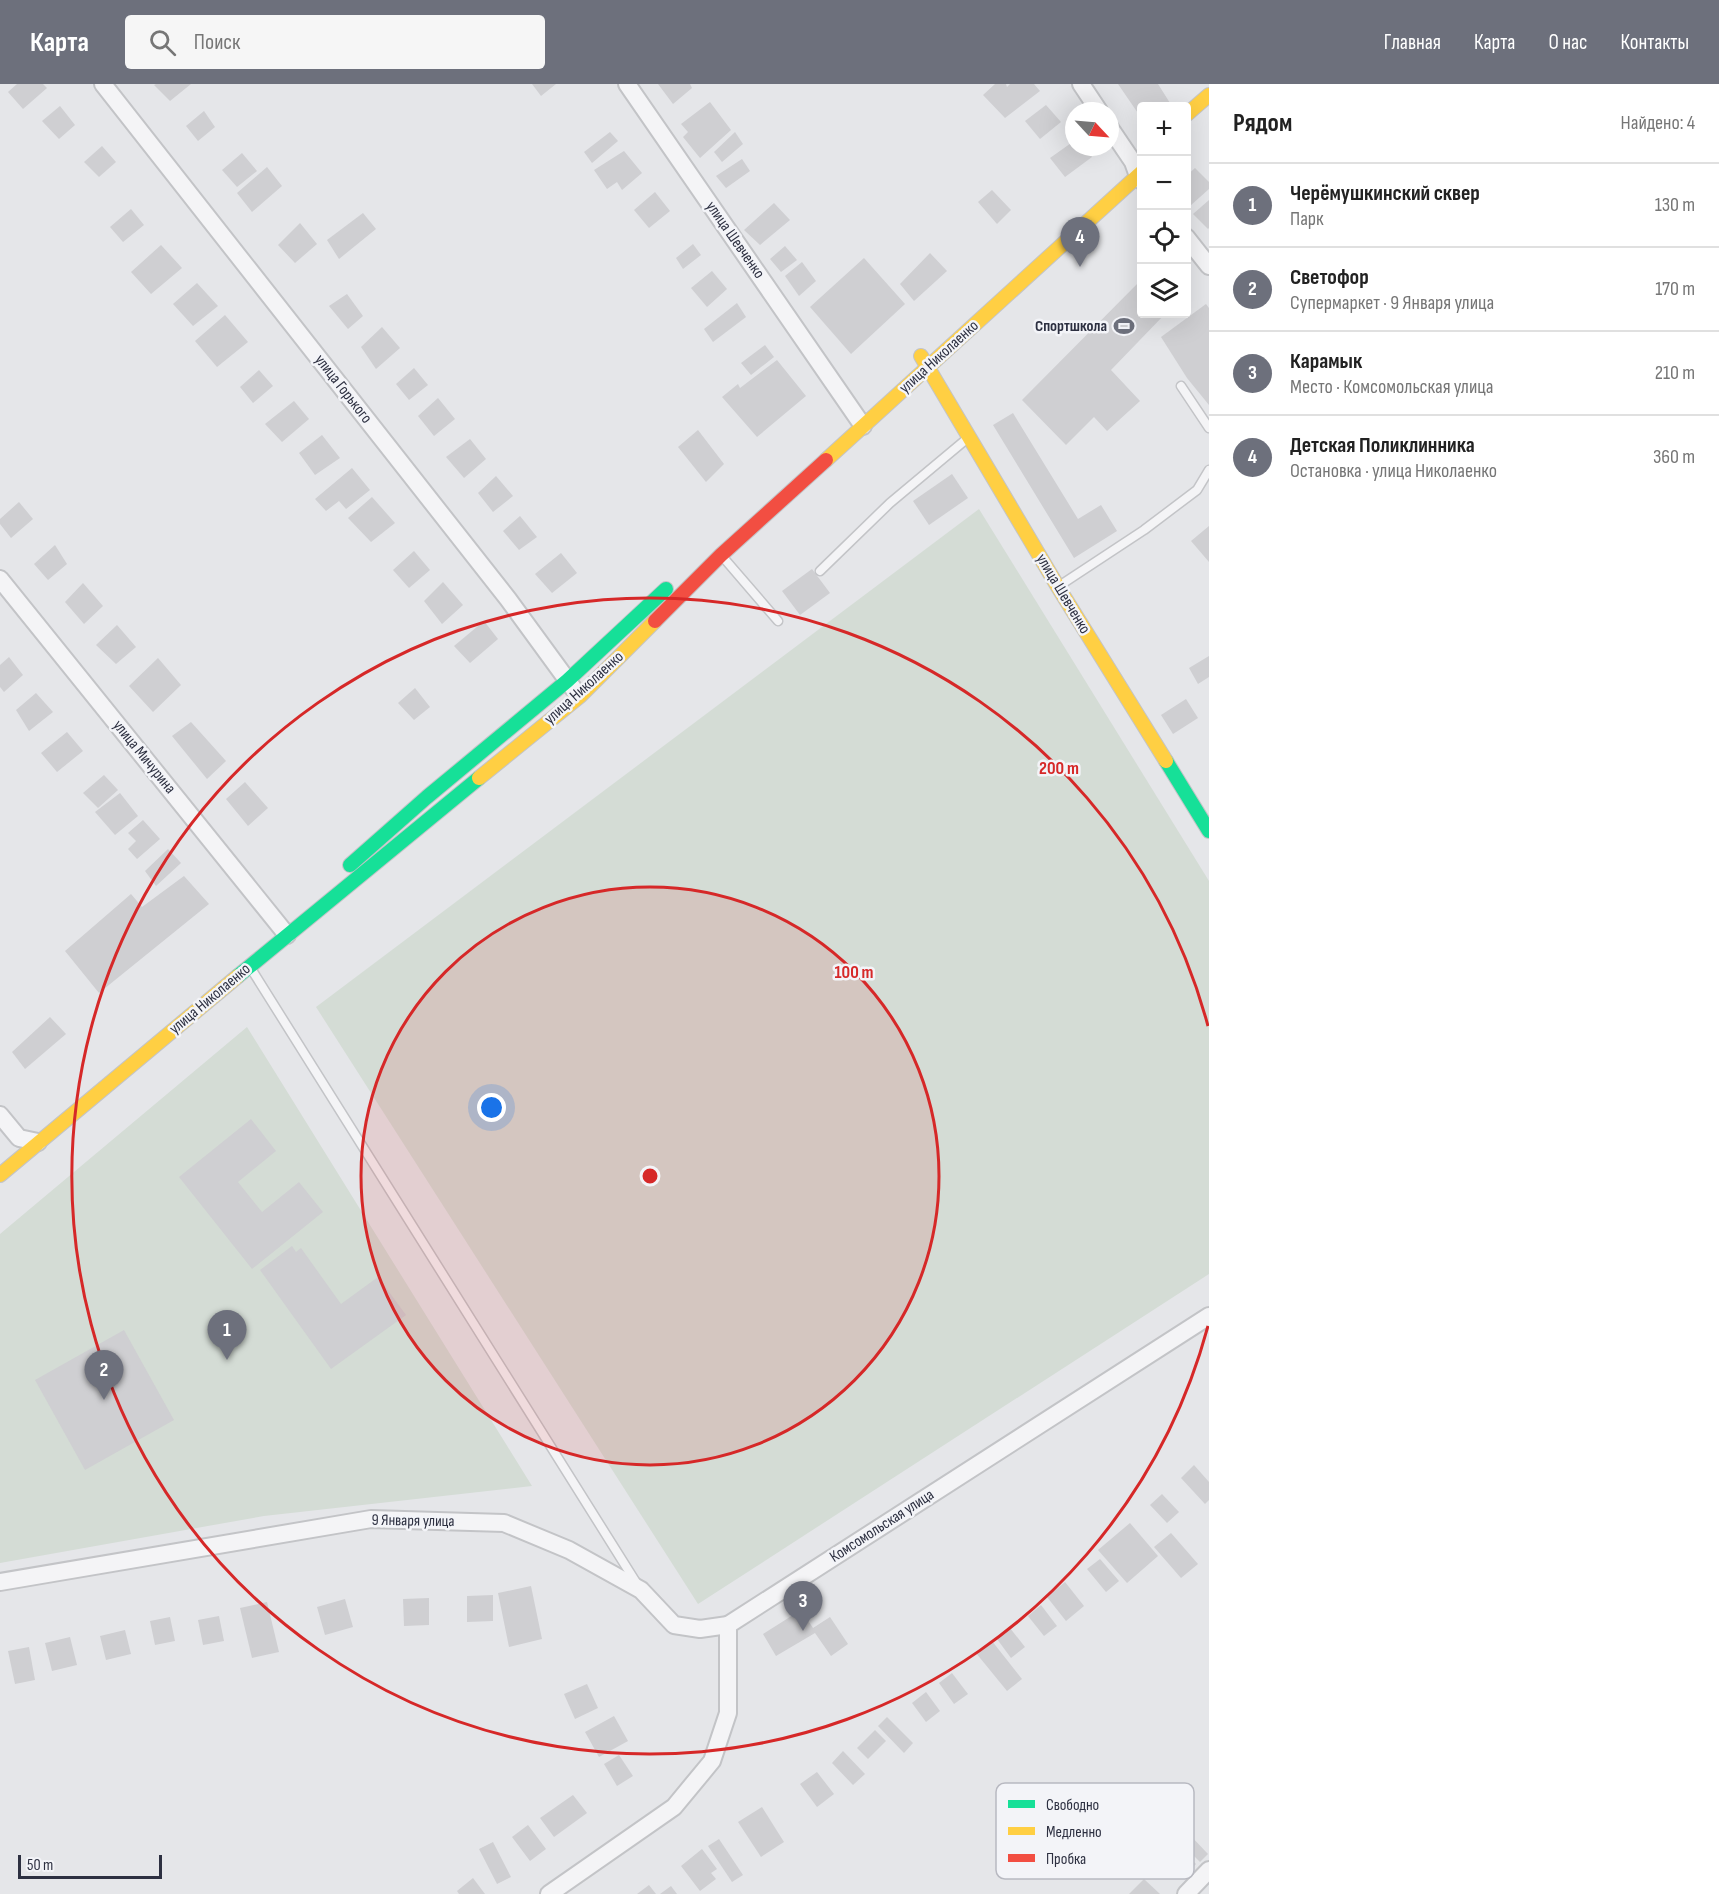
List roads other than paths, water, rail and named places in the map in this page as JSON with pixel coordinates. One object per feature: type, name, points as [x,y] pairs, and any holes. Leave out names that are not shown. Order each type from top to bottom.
[{"type":"main road","points":[[1191,111],[1209,95]]},
{"type":"main road","points":[[1062,226],[1137,170]]},
{"type":"main road","name":"улица Николаенко","points":[[163,1021],[283,930],[580,696],[857,417],[927,367],[1137,171]]},
{"type":"main road","name":"улица Шевченко","points":[[920,354],[1058,586],[1209,831]]},
{"type":"main road","name":"улица Николаенко","points":[[341,873],[427,797],[567,681],[785,478]]},
{"type":"main road","name":"улица Николаенко","points":[[0,1175],[250,967],[315,895]]},
{"type":"main road","points":[[13,1144],[37,1124]]},
{"type":"street","name":"улица Горького","points":[[102,84],[508,599],[580,696]]},
{"type":"street","name":"улица Шевченко","points":[[627,84],[857,417]]},
{"type":"street","points":[[1081,84],[1093,102]]},
{"type":"street","points":[[1119,141],[1137,166]]},
{"type":"street","points":[[1191,243],[1209,266]]},
{"type":"street","name":"улица Мичурина","points":[[0,579],[283,930]]},
{"type":"street","points":[[0,1115],[13,1144],[38,1142]]},
{"type":"street","name":"Комсомольская улица","points":[[728,1626],[1209,1316]]},
{"type":"street","name":"9 Января улица","points":[[0,1582],[371,1519],[504,1524],[569,1550],[641,1590],[674,1625],[700,1629],[728,1626]]},
{"type":"street","points":[[549,1894],[674,1807],[712,1761],[728,1713],[728,1626]]},
{"type":"street","points":[[1186,1894],[1209,1870]]},
{"type":"lane","points":[[1181,386],[1209,428]]},
{"type":"lane","points":[[820,571],[890,503],[969,437]]},
{"type":"lane","points":[[1058,586],[1144,530],[1197,490],[1209,470]]},
{"type":"lane","points":[[721,555],[778,621]]},
{"type":"lane","points":[[250,967],[641,1590]]},
{"type":"place","name":"Детская Поликлинника","points":[[1080,267]]},
{"type":"place","name":"Спортшкола","points":[[1124,326]]},
{"type":"place","name":"Черёмушкинский сквер","points":[[227,1360]]},
{"type":"place","name":"Светофор","points":[[104,1400]]},
{"type":"place","name":"Карамык","points":[[803,1631]]}]
